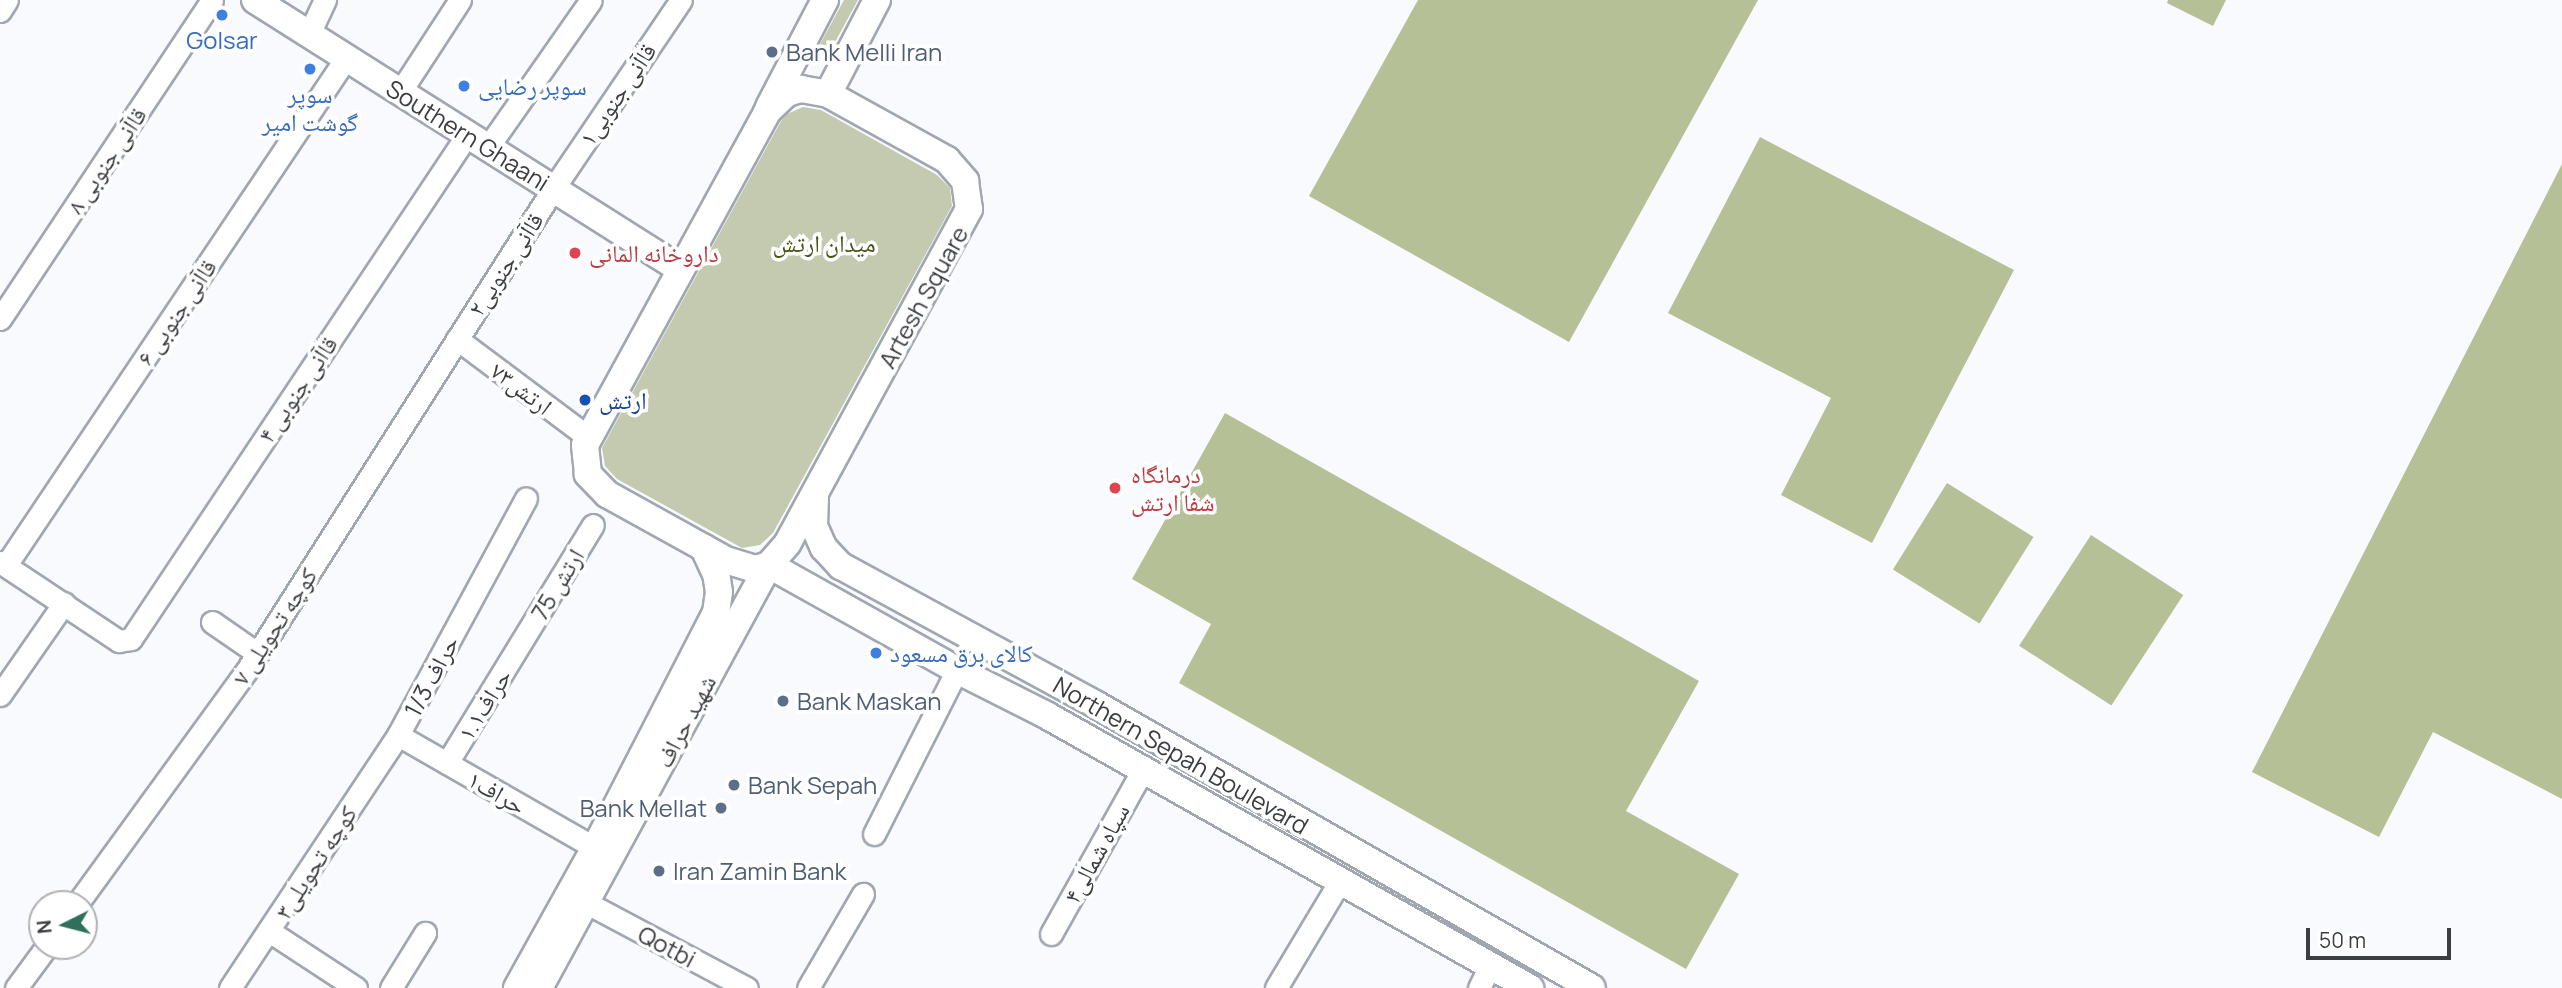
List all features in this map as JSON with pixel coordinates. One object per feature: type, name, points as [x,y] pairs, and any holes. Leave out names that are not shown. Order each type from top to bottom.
[{"type":"main road","name":"Southern Ghaani","points":[[255,0],[680,269]]},
{"type":"main road","points":[[766,112],[825,0]]},
{"type":"main road","points":[[828,94],[877,0]]},
{"type":"main road","name":"Artesh Square","points":[[588,437],[766,112],[775,101],[794,91],[816,89],[957,169],[967,188],[969,209],[788,543],[769,565]]},
{"type":"main road","points":[[588,437],[585,460],[597,486],[740,566],[755,569],[769,565]]},
{"type":"main road","name":"Northern Sepah Boulevard","points":[[816,492],[814,526],[824,548],[841,566],[1095,704],[1273,809],[1592,988]]},
{"type":"main road","points":[[517,988],[595,848],[690,689],[716,613],[719,592],[716,574],[704,548]]},
{"type":"main road","name":"Northern Sepah Boulevard","points":[[769,565],[957,670],[1046,715],[1340,881],[1485,977],[1530,988]]},
{"type":"main road","name":"شهید حراف","points":[[540,988],[587,904],[690,689],[769,565]]},
{"type":"main road","points":[[825,595],[823,574],[841,566]]},
{"type":"main road","points":[[1260,836],[1273,809]]},
{"type":"street","points":[[0,11],[7,0]]},
{"type":"street","name":"قاآنی جنوبی ۸","points":[[0,319],[212,0]]},
{"type":"street","points":[[309,34],[325,0]]},
{"type":"street","points":[[400,92],[460,0]]},
{"type":"street","name":"قاآنی جنوبی ۴","points":[[64,603],[119,641],[131,639],[477,141],[590,0]]},
{"type":"street","name":"قاآنی جنوبی۱","points":[[553,188],[681,0]]},
{"type":"street","name":"قاآنی جنوبی ۶","points":[[3,564],[346,58]]},
{"type":"street","name":"۲قاآنی جنوبی","points":[[457,339],[553,188]]},
{"type":"street","name":"ارتش۷۳","points":[[457,339],[588,437]]},
{"type":"street","name":"کوچه تحویلی ۷","points":[[87,890],[257,653],[457,339]]},
{"type":"street","name":"1/3 حراف","points":[[398,735],[526,498]]},
{"type":"street","name":"75 ارتش","points":[[520,644],[593,525]]},
{"type":"street","points":[[0,695],[64,603],[3,564]]},
{"type":"street","points":[[212,622],[257,653]]},
{"type":"street","name":"حراف۱.۱","points":[[447,763],[520,644]]},
{"type":"street","points":[[874,834],[957,670]]},
{"type":"street","name":"حراف۱","points":[[398,735],[595,848]]},
{"type":"street","name":"کوچه تحویلی۳","points":[[230,988],[398,735]]},
{"type":"street","name":"سپاه شمالی۴","points":[[1051,934],[1142,771]]},
{"type":"street","points":[[1276,988],[1340,881]]},
{"type":"street","points":[[808,988],[863,894]]},
{"type":"street","name":"Qotbi","points":[[587,904],[738,986]]},
{"type":"street","points":[[269,931],[356,988]]},
{"type":"street","points":[[391,988],[425,933]]},
{"type":"street","points":[[16,988],[37,960]]},
{"type":"green space","points":[[844,0],[858,0],[829,53],[819,46]]},
{"type":"green space","points":[[1418,0],[1758,0],[1569,342],[1309,196]]},
{"type":"green space","points":[[2168,0],[2226,0],[2213,26],[2167,3]]},
{"type":"green space","name":"میدان ارتش","points":[[803,107],[821,110],[937,175],[950,188],[952,206],[773,533],[760,545],[742,548],[617,479],[605,466],[602,448],[781,121],[787,114]]},
{"type":"green space","points":[[1760,137],[2014,270],[1872,543],[1781,495],[1831,398],[1668,313]]},
{"type":"green space","points":[[2562,164],[2562,799],[2433,732],[2379,837],[2252,772]]},
{"type":"green space","points":[[1225,413],[1699,681],[1626,811],[1739,874],[1686,969],[1179,683],[1211,624],[1132,579]]},
{"type":"green space","points":[[1947,483],[2034,537],[1979,624],[1893,570]]},
{"type":"green space","points":[[2091,535],[2183,595],[2111,706],[2019,646]]},
{"type":"place","name":"Golsar","points":[[222,15]]},
{"type":"place","name":"Bank Melli Iran","points":[[772,52]]},
{"type":"place","name":"سوپر گوشت امیر","points":[[310,69]]},
{"type":"place","name":"سوپر رضایی","points":[[464,86]]},
{"type":"place","name":"داروخانه المانی","points":[[575,253]]},
{"type":"place","name":"ارتش","points":[[585,400]]},
{"type":"place","name":"درمانگاه شفا ارتش","points":[[1115,488]]},
{"type":"place","name":"کالای برق مسعود","points":[[876,653]]},
{"type":"place","name":"Bank Maskan","points":[[783,701]]},
{"type":"place","name":"Bank Sepah","points":[[734,785]]},
{"type":"place","name":"Bank Mellat","points":[[721,808]]},
{"type":"place","name":"Iran Zamin Bank","points":[[659,871]]}]
